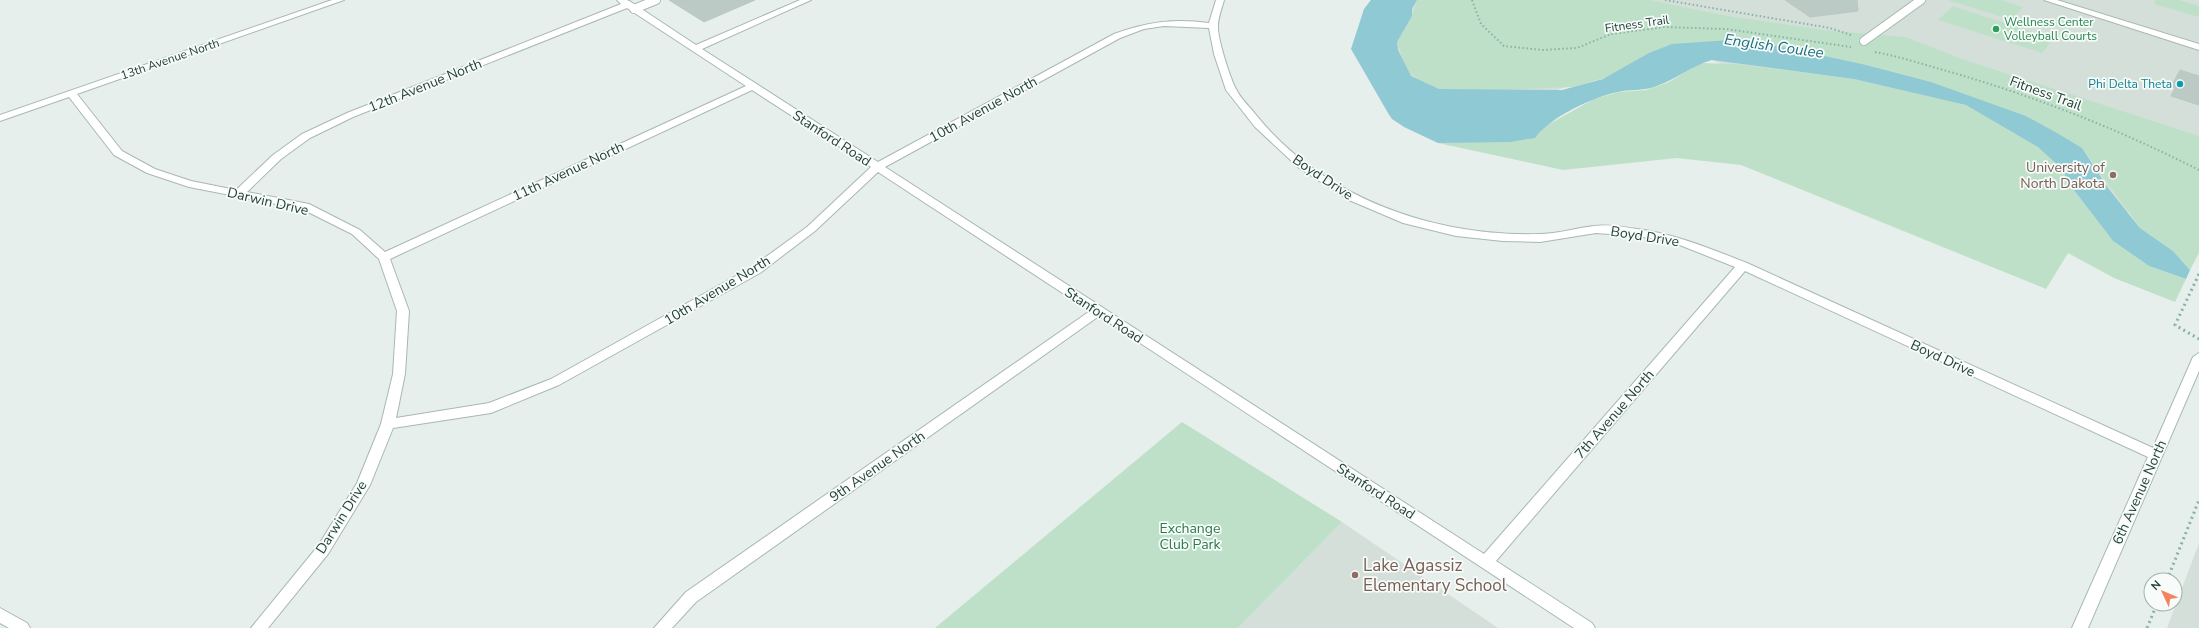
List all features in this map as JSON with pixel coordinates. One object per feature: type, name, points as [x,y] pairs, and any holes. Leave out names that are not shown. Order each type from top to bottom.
[{"type":"street","name":"13th Avenue North","points":[[0,118],[340,0]]},
{"type":"street","points":[[696,48],[807,0]]},
{"type":"street","name":"Boyd Drive","points":[[1220,0],[1213,26],[1231,90],[1259,125],[1303,166],[1353,198],[1407,221],[1456,232],[1503,237],[1540,238],[1596,229],[1638,232],[1675,239],[1743,266],[2156,455]]},
{"type":"street","points":[[2048,0],[2199,46]]},
{"type":"street","name":"Stanford Road","points":[[628,4],[1587,628]]},
{"type":"street","name":"12th Avenue North","points":[[239,193],[277,157],[306,136],[350,114],[628,4]]},
{"type":"street","name":"10th Avenue North","points":[[388,424],[491,408],[555,382],[756,270],[812,229],[877,167],[1110,40],[1136,27],[1162,22],[1187,22],[1213,26]]},
{"type":"street","name":"11th Avenue North","points":[[384,257],[753,86]]},
{"type":"street","name":"Darwin Drive","points":[[71,93],[118,152],[151,171],[189,184],[305,206],[356,232],[384,257],[403,311],[399,374],[388,424],[363,485],[323,550],[259,628]]},
{"type":"street","name":"7th Avenue North","points":[[1486,562],[1743,266]]},
{"type":"street","name":"9th Avenue North","points":[[662,628],[691,597],[1098,311]]},
{"type":"street","name":"6th Avenue North","points":[[2080,628],[2156,455],[2198,364]]},
{"type":"street","points":[[0,615],[22,628]]},
{"type":"lane","points":[[628,4],[656,0]]},
{"type":"lane","points":[[1864,41],[1921,0]]},
{"type":"path","name":"Fitness Trail","points":[[1472,0],[1481,24],[1504,46],[1542,50],[1577,48],[1611,34],[1664,27],[1740,31],[1799,38],[1857,48]]},
{"type":"path","name":"Fitness Trail","points":[[1665,0],[1830,28],[1864,41],[1879,52]]},
{"type":"path","name":"Fitness Trail","points":[[1872,51],[1972,78],[2031,98],[2140,141],[2199,170]]},
{"type":"path","points":[[2199,274],[2175,325],[2199,339]]},
{"type":"path","points":[[2170,572],[2199,500]]},
{"type":"path","points":[[2147,628],[2154,612]]},
{"type":"shaded area","name":"University of North Dakota","points":[[1402,0],[2199,0],[2199,238],[1684,50],[1525,100],[1466,111],[1383,59]]},
{"type":"shaded area","name":"Lake Agassiz Elementary School","points":[[1342,522],[1498,628],[1238,628]]},
{"type":"shaded area","points":[[2199,543],[2199,628],[2167,628],[2173,612],[2183,612],[2183,586]]},
{"type":"green space","points":[[1417,0],[1649,0],[1728,16],[1824,30],[1905,37],[1965,60],[2199,136],[2199,253],[2190,270],[2173,251],[2140,228],[2082,148],[2026,116],[1931,82],[1862,64],[1744,39],[1573,87],[1502,90],[1439,89],[1419,80],[1406,71],[1397,42],[1412,16]]},
{"type":"green space","points":[[1948,0],[2001,0],[2023,7],[2012,20]]},
{"type":"green space","points":[[2156,0],[2179,0],[2199,6],[2199,17],[2154,4]]},
{"type":"green space","name":"Wellness Center Volleyball Courts","points":[[1953,6],[2053,39],[2042,53],[1938,20]]},
{"type":"green space","points":[[1700,63],[1737,64],[1854,79],[1966,105],[2038,147],[2062,169],[2070,185],[2113,241],[2149,266],[2186,279],[2175,302],[2114,278],[2068,253],[2046,289],[1741,165],[1677,158],[1563,170],[1438,143],[1526,140],[1542,128],[1594,99],[1619,92],[1646,90],[1669,82]]},
{"type":"green space","name":"Exchange Club Park","points":[[1182,422],[1342,522],[1238,628],[935,628]]},
{"type":"water","name":"English Coulee","points":[[1371,0],[1417,0],[1412,9],[1412,16],[1397,42],[1398,50],[1411,76],[1439,89],[1562,90],[1603,79],[1649,53],[1672,44],[1744,39],[1862,64],[1931,82],[2026,116],[2082,148],[2108,188],[2140,228],[2173,251],[2190,270],[2186,279],[2149,266],[2113,241],[2070,185],[2062,169],[2038,147],[1966,105],[1854,79],[1712,60],[1654,87],[1618,92],[1585,103],[1551,123],[1535,138],[1510,142],[1438,143],[1404,127],[1392,119],[1351,49],[1364,9]]},
{"type":"building","points":[[669,0],[755,0],[704,22]]},
{"type":"building","points":[[1785,0],[1857,0],[1858,11],[1810,17]]},
{"type":"building","name":"Phi Delta Theta","points":[[2180,70],[2199,76],[2199,105],[2171,96],[2175,88],[2171,87]]},
{"type":"place","name":"Wellness Center Volleyball Courts","points":[[1996,29]]},
{"type":"place","name":"Phi Delta Theta","points":[[2180,84]]},
{"type":"place","name":"University of North Dakota","points":[[2113,175]]},
{"type":"place","name":"Lake Agassiz Elementary School","points":[[1355,575]]}]
